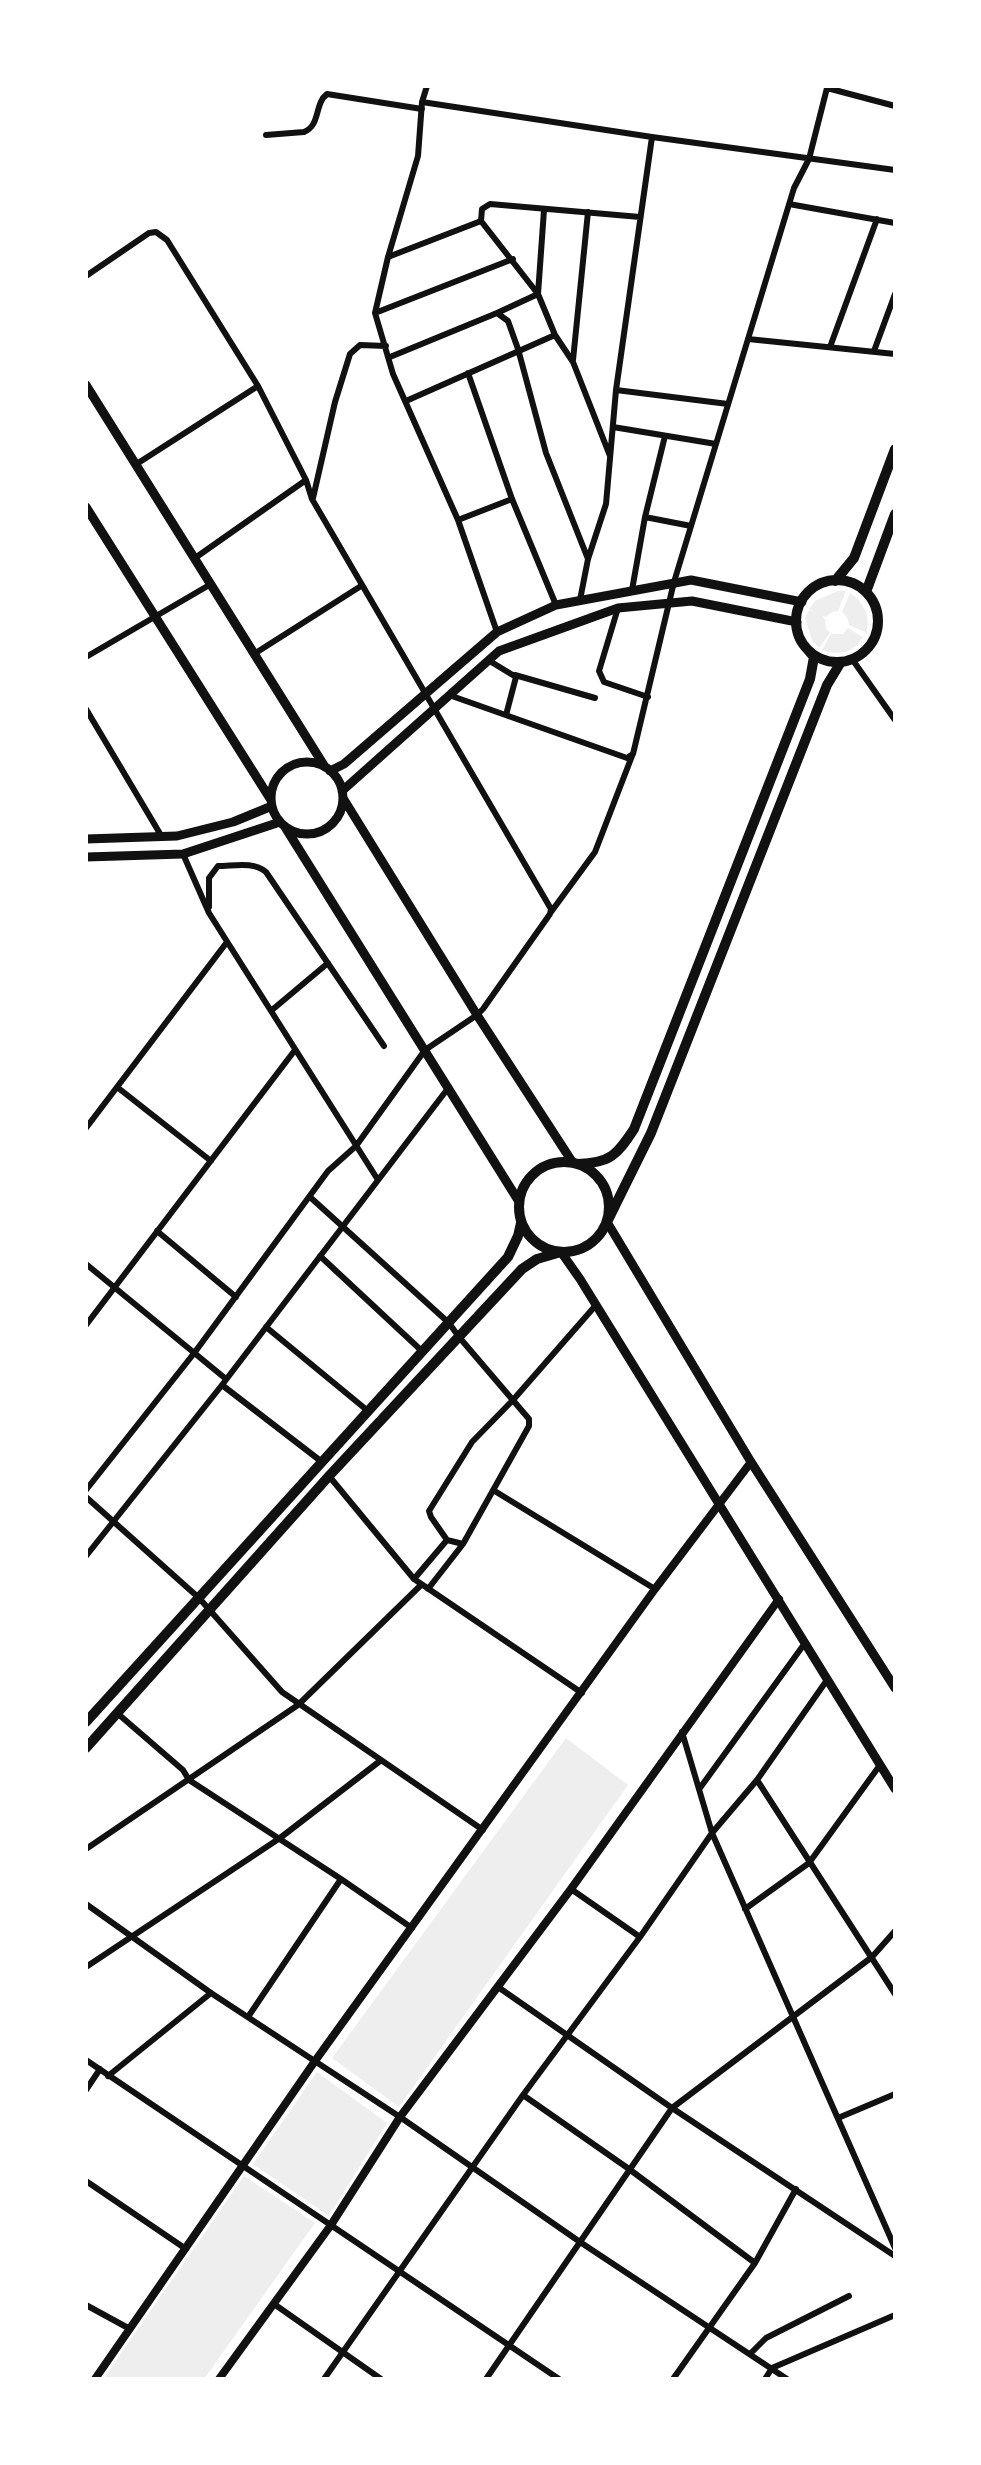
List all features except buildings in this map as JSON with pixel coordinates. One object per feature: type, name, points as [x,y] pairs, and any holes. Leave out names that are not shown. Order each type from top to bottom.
[{"type":"main road","points":[[86,385],[254,654],[328,769],[338,780],[342,795],[477,1015],[576,1163],[596,1174],[607,1192],[607,1222],[751,1462],[895,1688]]},
{"type":"main road","points":[[835,581],[854,558],[895,449]]},
{"type":"main road","points":[[86,507],[519,1200]]},
{"type":"main road","points":[[866,592],[895,514]]},
{"type":"main road","points":[[272,803],[276,780],[291,766],[312,763],[328,769],[344,764],[497,632],[556,605],[691,580],[802,602]]},
{"type":"main road","points":[[86,1722],[508,1257],[521,1223],[521,1189],[534,1172],[554,1162],[597,1163],[615,1155],[634,1129],[810,679],[814,657],[808,650],[802,641],[797,622],[802,602],[816,587],[835,581],[857,586],[866,592],[877,612],[876,635],[871,645],[852,659],[841,662],[829,661],[808,650]]},
{"type":"main road","points":[[86,857],[183,854],[283,824],[304,834],[323,830],[338,817],[342,795],[433,708],[499,651],[618,608],[692,601],[797,622]]},
{"type":"main road","points":[[521,1223],[537,1243],[548,1249],[571,1252],[589,1245],[607,1222],[651,1133],[827,685],[841,662]]},
{"type":"main road","points":[[86,839],[163,838],[233,822],[272,803]]},
{"type":"main road","points":[[561,1252],[895,1788]]},
{"type":"main road","points":[[86,1748],[329,1476],[522,1269],[546,1256],[561,1252]]},
{"type":"street","points":[[427,86],[422,105],[418,156],[387,257],[375,313],[393,374],[458,520],[497,632]]},
{"type":"street","points":[[86,1490],[195,1352],[328,1171],[356,1146],[425,1050],[477,1015],[595,852],[633,754],[671,604],[674,582],[793,188],[809,159],[827,88],[895,106]]},
{"type":"street","points":[[266,135],[310,130],[321,101],[327,94],[895,170]]},
{"type":"street","points":[[580,600],[588,559],[606,504],[616,390],[652,137]]},
{"type":"street","points":[[611,458],[573,362],[555,335],[538,294],[481,221],[482,209],[490,204],[640,217]]},
{"type":"street","points":[[789,204],[895,223]]},
{"type":"street","points":[[538,294],[544,210]]},
{"type":"street","points":[[573,362],[588,212]]},
{"type":"street","points":[[830,347],[877,219]]},
{"type":"street","points":[[387,257],[481,221]]},
{"type":"street","points":[[86,276],[149,233],[156,232],[167,240],[258,386],[313,499],[361,586],[549,903],[550,914]]},
{"type":"street","points":[[375,313],[513,259]]},
{"type":"street","points":[[390,357],[538,294]]},
{"type":"street","points":[[874,351],[895,294]]},
{"type":"street","points":[[497,313],[508,321],[546,453],[588,559]]},
{"type":"street","points":[[406,401],[518,349],[555,335]]},
{"type":"street","points":[[748,339],[895,354]]},
{"type":"street","points":[[313,499],[335,402],[350,354],[360,345],[386,346]]},
{"type":"street","points":[[468,373],[512,499],[556,605]]},
{"type":"street","points":[[135,465],[258,386]]},
{"type":"street","points":[[616,390],[682,396],[729,404]]},
{"type":"street","points":[[613,427],[716,444]]},
{"type":"street","points":[[632,590],[645,517],[665,436]]},
{"type":"street","points":[[195,558],[306,480]]},
{"type":"street","points":[[458,520],[512,499]]},
{"type":"street","points":[[645,517],[691,526]]},
{"type":"street","points":[[86,657],[211,584]]},
{"type":"street","points":[[254,654],[361,586]]},
{"type":"street","points":[[618,608],[599,671],[600,677],[604,682],[648,697]]},
{"type":"street","points":[[852,659],[895,720]]},
{"type":"street","points":[[488,660],[515,675],[595,698]]},
{"type":"street","points":[[506,715],[515,675]]},
{"type":"street","points":[[448,695],[627,758],[633,754]]},
{"type":"street","points":[[86,709],[163,838]]},
{"type":"street","points":[[183,854],[209,913],[378,1180]]},
{"type":"street","points":[[209,913],[209,878],[218,866],[260,867],[384,1046]]},
{"type":"street","points":[[86,1129],[228,942]]},
{"type":"street","points":[[272,1010],[328,963]]},
{"type":"street","points":[[86,1325],[295,1050]]},
{"type":"street","points":[[117,1087],[211,1161]]},
{"type":"street","points":[[86,1556],[224,1382],[449,1087]]},
{"type":"street","points":[[86,1849],[298,1705],[425,1587],[463,1544],[529,1426],[529,1419],[449,1323],[310,1197]]},
{"type":"street","points":[[157,1231],[236,1297]]},
{"type":"street","points":[[320,1256],[423,1352]]},
{"type":"street","points":[[86,1264],[195,1352],[224,1382],[322,1462]]},
{"type":"street","points":[[463,1544],[447,1540],[429,1511],[472,1442],[513,1401],[596,1305]]},
{"type":"street","points":[[266,1327],[369,1411]]},
{"type":"street","points":[[95,2379],[315,2061],[655,1589],[751,1462]]},
{"type":"street","points":[[329,1476],[414,1579],[582,1693]]},
{"type":"street","points":[[493,1490],[655,1589]]},
{"type":"street","points":[[86,1497],[199,1598],[282,1692],[483,1830]]},
{"type":"street","points":[[414,1579],[447,1540]]},
{"type":"street","points":[[219,2379],[331,2225],[400,2117],[571,1889],[779,1599]]},
{"type":"street","points":[[700,1788],[805,1643]]},
{"type":"street","points":[[324,2379],[523,2095],[640,1937],[712,1833],[757,1780],[827,1680]]},
{"type":"street","points":[[117,1713],[184,1770],[189,1780],[412,1928]]},
{"type":"street","points":[[682,1732],[712,1833],[895,2248]]},
{"type":"street","points":[[86,1967],[279,1838],[380,1761]]},
{"type":"street","points":[[745,1909],[809,1863],[880,1765]]},
{"type":"street","points":[[757,1780],[895,1994]]},
{"type":"street","points":[[248,2017],[341,1879]]},
{"type":"street","points":[[571,1889],[640,1937]]},
{"type":"street","points":[[86,1904],[211,1993],[400,2117],[580,2242],[787,2379]]},
{"type":"street","points":[[486,2379],[672,2108],[872,1957],[895,1931]]},
{"type":"street","points":[[498,1987],[672,2108],[895,2256]]},
{"type":"street","points":[[108,2076],[211,1993]]},
{"type":"street","points":[[86,2060],[559,2379]]},
{"type":"street","points":[[86,2090],[100,2069]]},
{"type":"street","points":[[838,2119],[895,2094]]},
{"type":"street","points":[[523,2095],[629,2169],[755,2263]]},
{"type":"street","points":[[86,2181],[186,2249]]},
{"type":"street","points":[[673,2379],[755,2263],[796,2189]]},
{"type":"street","points":[[750,2354],[766,2338],[849,2296]]},
{"type":"street","points":[[274,2304],[382,2379]]},
{"type":"street","points":[[86,2305],[130,2329]]},
{"type":"street","points":[[765,2379],[772,2368],[895,2315]]},
{"type":"shaded area","points":[[838,591],[846,591],[838,611],[826,617],[822,616],[830,633],[819,648],[812,640],[805,618],[809,610],[815,613],[809,609],[815,601]]},
{"type":"shaded area","points":[[850,593],[865,610],[867,633],[849,625],[842,612]]},
{"type":"shaded area","points":[[848,628],[863,637],[855,647],[840,653],[822,650],[831,634],[843,634]]},
{"type":"shaded area","points":[[566,1738],[628,1785],[399,2107],[332,2058]]},
{"type":"shaded area","points":[[317,2072],[387,2123],[329,2216],[253,2164]]},
{"type":"shaded area","points":[[244,2176],[315,2223],[204,2379],[103,2379]]}]
